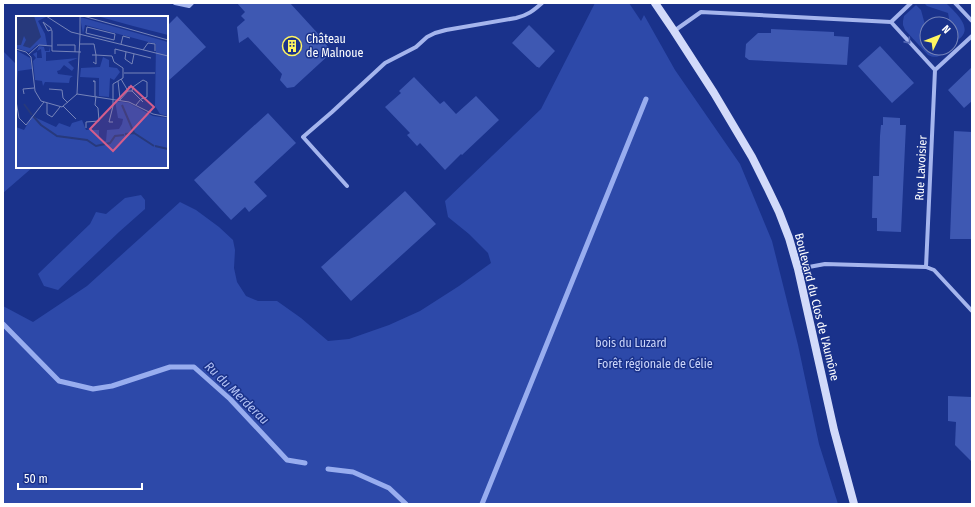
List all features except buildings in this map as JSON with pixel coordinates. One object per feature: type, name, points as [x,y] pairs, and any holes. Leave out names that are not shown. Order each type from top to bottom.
[{"type":"street","points":[[175,3],[189,6],[192,3]]},
{"type":"street","points":[[347,186],[303,137],[385,63],[416,47],[427,37],[446,30],[527,15],[542,3]]},
{"type":"street","name":"Boulevard du Clos de l'Aumône","points":[[655,3],[714,93],[752,157],[779,212],[789,238],[798,269],[834,430],[854,504]]},
{"type":"street","points":[[891,22],[911,3]]},
{"type":"street","points":[[956,3],[972,21]]},
{"type":"street","points":[[674,31],[701,12],[891,22],[935,70],[972,36]]},
{"type":"street","name":"Rue Lavoisier","points":[[926,267],[935,70]]},
{"type":"street","points":[[798,269],[824,264],[926,267],[934,270],[972,311]]},
{"type":"green space","name":"bois du Luzard","points":[[595,3],[629,3],[641,21],[644,15],[675,70],[740,164],[772,241],[798,345],[819,444],[838,504],[3,504],[3,306],[33,322],[87,286],[180,202],[196,210],[219,227],[233,240],[235,250],[234,268],[237,282],[246,296],[258,301],[277,301],[301,318],[328,341],[349,339],[389,325],[420,311],[491,263],[488,253],[469,234],[448,217],[445,201],[541,109]]},
{"type":"green space","points":[[924,3],[946,3],[958,16],[949,16],[948,13],[927,6]]},
{"type":"green space","points":[[916,5],[921,10],[923,16],[919,16],[919,45],[905,30],[903,25],[904,16]]},
{"type":"green space","points":[[959,17],[965,29],[959,39]]},
{"type":"green space","points":[[3,51],[16,64],[16,168],[32,168],[3,193]]},
{"type":"green space","points":[[141,195],[145,200],[145,209],[58,290],[44,286],[38,274],[90,224],[96,212],[106,214],[125,198]]},
{"type":"waterway","points":[[482,504],[646,99]]},
{"type":"waterway","name":"Ru du Merderau","points":[[3,324],[59,381],[93,389],[112,386],[170,367],[194,367],[230,399],[287,460],[305,463]]},
{"type":"waterway","name":"Ru du Merderau","points":[[328,469],[353,472],[389,488],[406,504]]},
{"type":"place","name":"Château de Malnoue","points":[[292,46]]},
{"type":"park label","name":"Forêt régionale de Célie","points":[[655,364]]}]
